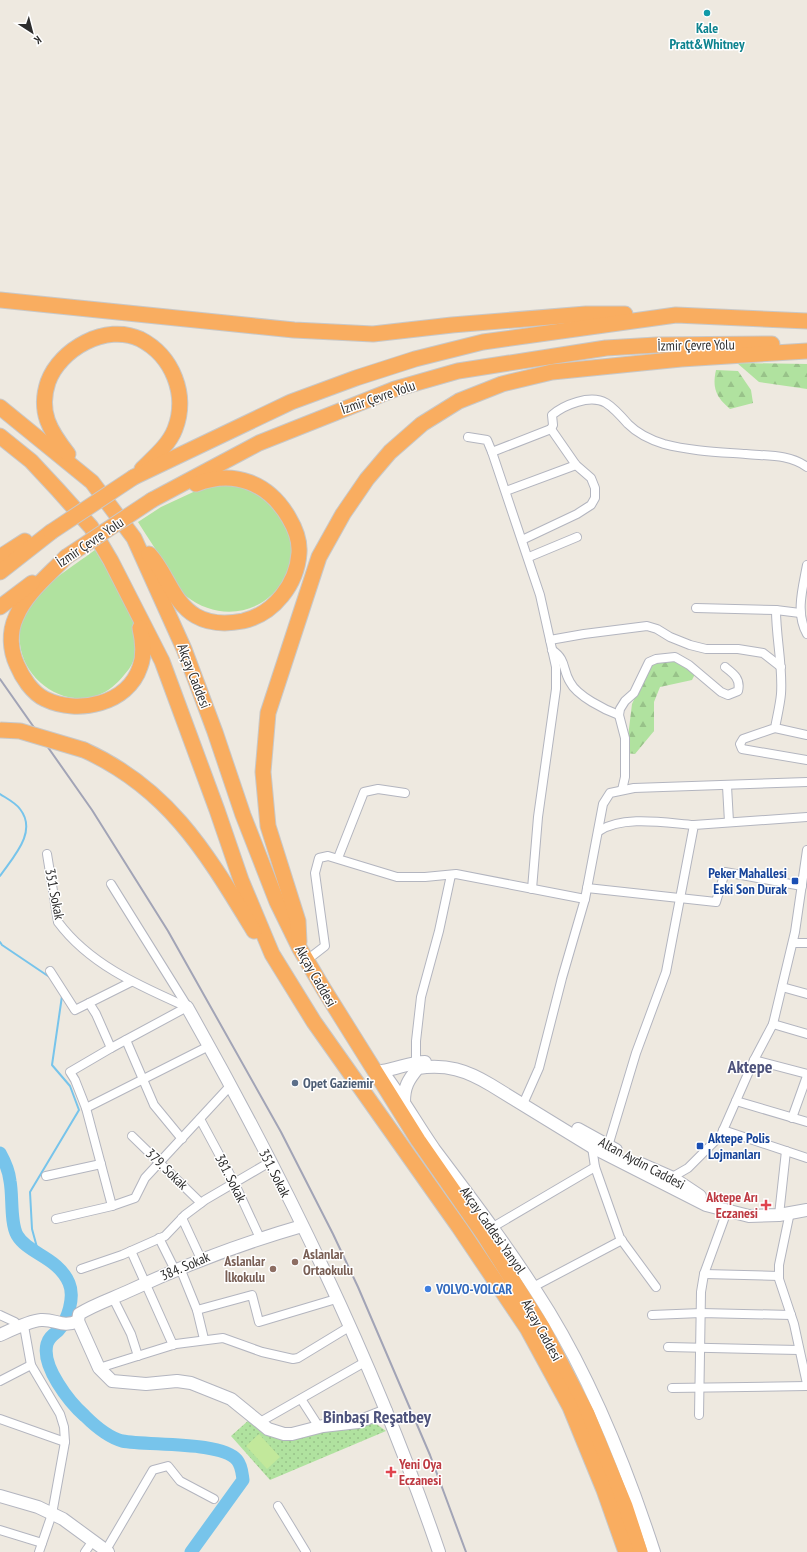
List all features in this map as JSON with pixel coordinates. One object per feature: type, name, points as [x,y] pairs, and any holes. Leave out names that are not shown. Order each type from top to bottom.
[{"type":"highway","points":[[0,300],[294,330],[372,334],[452,325],[586,314],[676,315]]},
{"type":"highway","name":"İzmir Çevre Yolu","points":[[0,572],[51,532],[134,477],[291,402],[356,378],[416,359],[483,342],[676,315],[807,321]]},
{"type":"highway","points":[[92,482],[59,442],[46,420],[45,392],[52,370],[70,351],[92,338],[119,335],[139,339],[168,363],[179,384],[180,405],[175,430],[161,450],[134,477]]},
{"type":"highway","name":"İzmir Çevre Yolu","points":[[0,608],[66,557],[152,500],[259,443],[395,390],[458,371],[606,348],[656,345],[765,344],[807,346]]},
{"type":"highway","points":[[303,954],[298,921],[268,826],[263,772],[268,713],[319,557],[343,514],[367,479],[390,452],[422,424],[459,401],[502,384],[552,372],[610,365],[681,358],[807,352]]},
{"type":"highway","name":"Akçay Caddesi","points":[[0,407],[92,482],[134,538],[184,649],[254,844],[277,902],[303,954],[349,1032],[418,1140],[488,1242],[542,1327],[587,1414],[625,1506],[640,1552]]},
{"type":"highway","name":"Akçay Caddesi","points":[[0,436],[31,461],[90,527],[112,561],[162,661],[241,880],[272,954],[314,1022],[436,1195],[526,1328],[570,1407],[604,1490],[626,1552]]},
{"type":"highway","points":[[0,448],[31,461]]},
{"type":"highway","points":[[134,538],[153,558],[173,592],[186,609],[198,617],[222,624],[235,623],[259,617],[280,599],[287,588],[299,552],[294,528],[283,508],[267,492],[255,484],[236,478],[211,478],[152,500]]},
{"type":"highway","points":[[0,557],[27,540],[51,532]]},
{"type":"highway","points":[[66,557],[25,599],[11,631],[15,660],[20,672],[35,691],[44,699],[70,706],[95,704],[112,699],[133,680],[140,667],[143,643],[139,626],[112,561]]},
{"type":"highway","points":[[0,730],[20,731],[84,750],[135,780],[154,794],[184,825],[217,872],[264,947],[272,954]]},
{"type":"main road","name":"351. Sokak","points":[[187,1007],[231,1085],[270,1162],[366,1362],[424,1507],[439,1552]]},
{"type":"main road","points":[[349,1032],[382,1071]]},
{"type":"main road","name":"Altan Aydın Caddesi","points":[[382,1071],[394,1070],[416,1062],[449,1062],[478,1069],[592,1147],[667,1181],[721,1210]]},
{"type":"main road","name":"Altan Aydın Caddesi","points":[[404,1102],[404,1090],[408,1080],[418,1068],[435,1066],[456,1069],[476,1076],[524,1100],[608,1146],[667,1181]]},
{"type":"main road","name":"Akçay Caddesi Yanyol","points":[[382,1071],[433,1147],[493,1227],[534,1287],[566,1342],[612,1436],[654,1552]]},
{"type":"main road","points":[[721,1210],[748,1216],[807,1210]]},
{"type":"main road","name":"384. Sokak","points":[[73,1323],[79,1314],[92,1306],[177,1269],[260,1238],[302,1226]]},
{"type":"main road","points":[[0,1336],[21,1326],[41,1320],[73,1323],[99,1368],[112,1381],[146,1384],[177,1381],[191,1383],[231,1399],[268,1429],[284,1434],[292,1434],[319,1427],[358,1422],[386,1411]]},
{"type":"main road","points":[[0,1496],[38,1507],[64,1519],[92,1542],[107,1551]]},
{"type":"street","points":[[551,429],[553,425],[552,415],[562,407],[587,400],[604,402],[614,409],[629,425],[651,440],[671,446],[700,450],[784,457],[798,461],[807,467]]},
{"type":"street","points":[[492,452],[551,429]]},
{"type":"street","points":[[522,540],[592,505],[595,498],[595,488],[591,478],[576,465],[551,429]]},
{"type":"street","points":[[468,437],[487,440],[492,452],[529,557],[540,595],[556,667],[556,689],[538,817],[532,889]]},
{"type":"street","points":[[506,491],[576,465]]},
{"type":"street","points":[[529,557],[576,537]]},
{"type":"street","points":[[807,565],[800,613],[803,627],[807,634]]},
{"type":"street","points":[[696,608],[776,610],[800,613]]},
{"type":"street","points":[[775,728],[781,694],[781,667],[776,631],[776,610]]},
{"type":"street","points":[[550,640],[647,626],[657,629],[690,646],[706,649],[738,649],[763,653],[781,667]]},
{"type":"street","points":[[552,650],[559,654],[564,662],[570,683],[596,705],[619,715]]},
{"type":"street","points":[[622,790],[625,777],[625,738],[619,715],[620,709],[625,701],[634,693],[649,662],[656,659],[675,657],[689,664],[721,692],[728,695],[738,691],[740,685],[737,676],[725,667]]},
{"type":"street","points":[[807,735],[775,728],[743,739],[740,744],[742,749],[807,760]]},
{"type":"street","points":[[524,1100],[539,1068],[560,985],[588,888],[603,804],[610,793],[622,790],[648,788],[807,782]]},
{"type":"street","points":[[727,786],[729,822]]},
{"type":"street","points":[[338,858],[364,792],[378,789],[405,793]]},
{"type":"street","points":[[599,830],[608,824],[625,822],[694,824],[807,817]]},
{"type":"street","points":[[608,1146],[636,1053],[666,972],[694,824]]},
{"type":"street","points":[[667,1181],[688,1168],[721,1134],[754,1060],[773,1024],[804,897],[802,886],[807,850]]},
{"type":"street","name":"351. Sokak","points":[[47,854],[58,922],[81,946],[118,975],[187,1007]]},
{"type":"street","points":[[303,954],[325,946],[315,873],[319,858],[328,856],[338,858],[373,871],[397,877],[452,875],[585,899]]},
{"type":"street","points":[[588,888],[716,902],[725,872],[802,886]]},
{"type":"street","points":[[416,1062],[416,1041],[420,997],[439,931],[452,875]]},
{"type":"street","points":[[111,884],[187,1007],[70,1072],[75,1080],[86,1108],[112,1206]]},
{"type":"street","points":[[793,943],[807,943]]},
{"type":"street","points":[[50,971],[75,1010],[131,982]]},
{"type":"street","points":[[782,988],[807,994]]},
{"type":"street","points":[[89,1003],[96,1014],[111,1048]]},
{"type":"street","points":[[773,1024],[807,1034]]},
{"type":"street","points":[[126,1040],[154,1105],[182,1139]]},
{"type":"street","points":[[86,1108],[209,1046]]},
{"type":"street","points":[[754,1060],[807,1075],[792,1118]]},
{"type":"street","points":[[56,1219],[112,1206],[135,1198],[145,1178],[231,1085]]},
{"type":"street","points":[[736,1101],[807,1122]]},
{"type":"street","name":"381. Sokak","points":[[200,1119],[234,1182],[260,1238]]},
{"type":"street","points":[[723,1130],[807,1158]]},
{"type":"street","name":"379. Sokak","points":[[132,1136],[201,1203]]},
{"type":"street","points":[[592,1147],[595,1167],[607,1204],[622,1240],[656,1287]]},
{"type":"street","points":[[672,1388],[807,1385],[791,1315],[782,1292],[778,1265],[785,1213],[786,1151]]},
{"type":"street","points":[[81,1269],[131,1251],[159,1238],[172,1229],[182,1218],[201,1203],[270,1162]]},
{"type":"street","points":[[46,1176],[101,1164]]},
{"type":"street","points":[[493,1227],[595,1167]]},
{"type":"street","points":[[681,1188],[688,1168]]},
{"type":"street","points":[[699,1415],[701,1313],[704,1274],[721,1210]]},
{"type":"street","points":[[182,1218],[201,1259]]},
{"type":"street","points":[[159,1238],[177,1269],[197,1310],[204,1339]]},
{"type":"street","points":[[534,1287],[622,1240]]},
{"type":"street","points":[[131,1251],[172,1345]]},
{"type":"street","points":[[704,1274],[779,1276]]},
{"type":"street","points":[[197,1310],[252,1294],[259,1322],[336,1299]]},
{"type":"street","points":[[113,1298],[131,1334],[138,1356]]},
{"type":"street","points":[[652,1315],[701,1313],[791,1315]]},
{"type":"street","points":[[0,1315],[21,1326],[31,1365],[60,1414],[64,1427],[65,1442],[52,1514],[39,1552]]},
{"type":"street","points":[[99,1368],[172,1345],[204,1339],[223,1338],[262,1352],[293,1359],[298,1358],[349,1328]]},
{"type":"street","points":[[668,1347],[799,1350]]},
{"type":"street","points":[[260,1422],[366,1362]]},
{"type":"street","points":[[0,1381],[31,1365]]},
{"type":"street","points":[[301,1399],[319,1427]]},
{"type":"street","points":[[0,1419],[65,1442]]},
{"type":"street","points":[[107,1551],[153,1470],[168,1466],[180,1481],[214,1499]]},
{"type":"street","points":[[278,1506],[306,1552]]},
{"type":"street","points":[[0,1530],[42,1544]]},
{"type":"street","points":[[85,1552],[92,1542]]},
{"type":"green space","points":[[737,363],[807,364],[807,389],[759,382]]},
{"type":"green space","points":[[716,370],[738,371],[751,390],[753,403],[730,409],[721,400],[716,392]]},
{"type":"green space","points":[[225,485],[250,489],[266,499],[288,526],[292,539],[291,558],[286,576],[276,590],[264,601],[250,608],[234,611],[218,611],[202,606],[186,596],[170,575],[163,561],[138,522],[161,507],[204,487]]},
{"type":"green space","points":[[95,550],[135,622],[138,636],[137,648],[129,669],[121,679],[105,692],[91,697],[77,698],[63,696],[50,690],[39,681],[30,670],[23,658],[20,644],[20,627],[23,616],[31,602],[39,593],[47,585]]},
{"type":"green space","points":[[675,659],[696,672],[692,680],[660,687],[654,702],[654,731],[635,754],[626,753],[632,704],[651,663]]},
{"type":"green space","points":[[250,1419],[262,1430],[354,1427],[375,1423],[386,1431],[270,1480],[231,1436]]},
{"type":"green space","points":[[259,1434],[280,1457],[267,1469],[246,1446]]},
{"type":"waterway","points":[[0,794],[20,809],[25,818],[26,826],[22,844],[0,876]]},
{"type":"waterway","points":[[0,942],[2,945],[51,978]]},
{"type":"waterway","points":[[38,1251],[32,1229],[30,1192],[79,1110],[70,1086],[52,1065],[62,996]]},
{"type":"waterway","points":[[0,1153],[9,1177],[11,1187],[12,1216],[17,1235],[28,1247],[58,1267],[64,1274],[71,1289],[70,1308],[65,1321],[58,1331],[51,1336],[47,1344],[46,1353],[52,1373],[64,1393],[93,1424],[117,1439],[122,1441],[183,1445],[216,1450],[229,1454],[237,1460],[240,1465],[243,1480],[191,1552]]},
{"type":"railway","points":[[0,679],[92,810],[168,931],[281,1132],[358,1287],[430,1455],[466,1552]]},
{"type":"place","name":"Kale Pratt&Whitney","points":[[707,13]]},
{"type":"place","name":"Peker Mahallesi Eski Son Durak","points":[[795,881]]},
{"type":"place","name":"Opet Gaziemir","points":[[295,1083]]},
{"type":"place","name":"Aktepe Polis Lojmanları","points":[[700,1146]]},
{"type":"place","name":"Aktepe Arı Eczanesi","points":[[766,1205]]},
{"type":"place","name":"Aslanlar Ortaokulu","points":[[295,1262]]},
{"type":"place","name":"Aslanlar İlkokulu","points":[[273,1269]]},
{"type":"place","name":"VOLVO-VOLCAR","points":[[428,1289]]},
{"type":"place","name":"Yeni Oya Eczanesi","points":[[391,1472]]},
{"type":"district","name":"Aktepe","points":[[750,1066]]},
{"type":"district","name":"Binbaşı Reşatbey","points":[[377,1416]]}]
